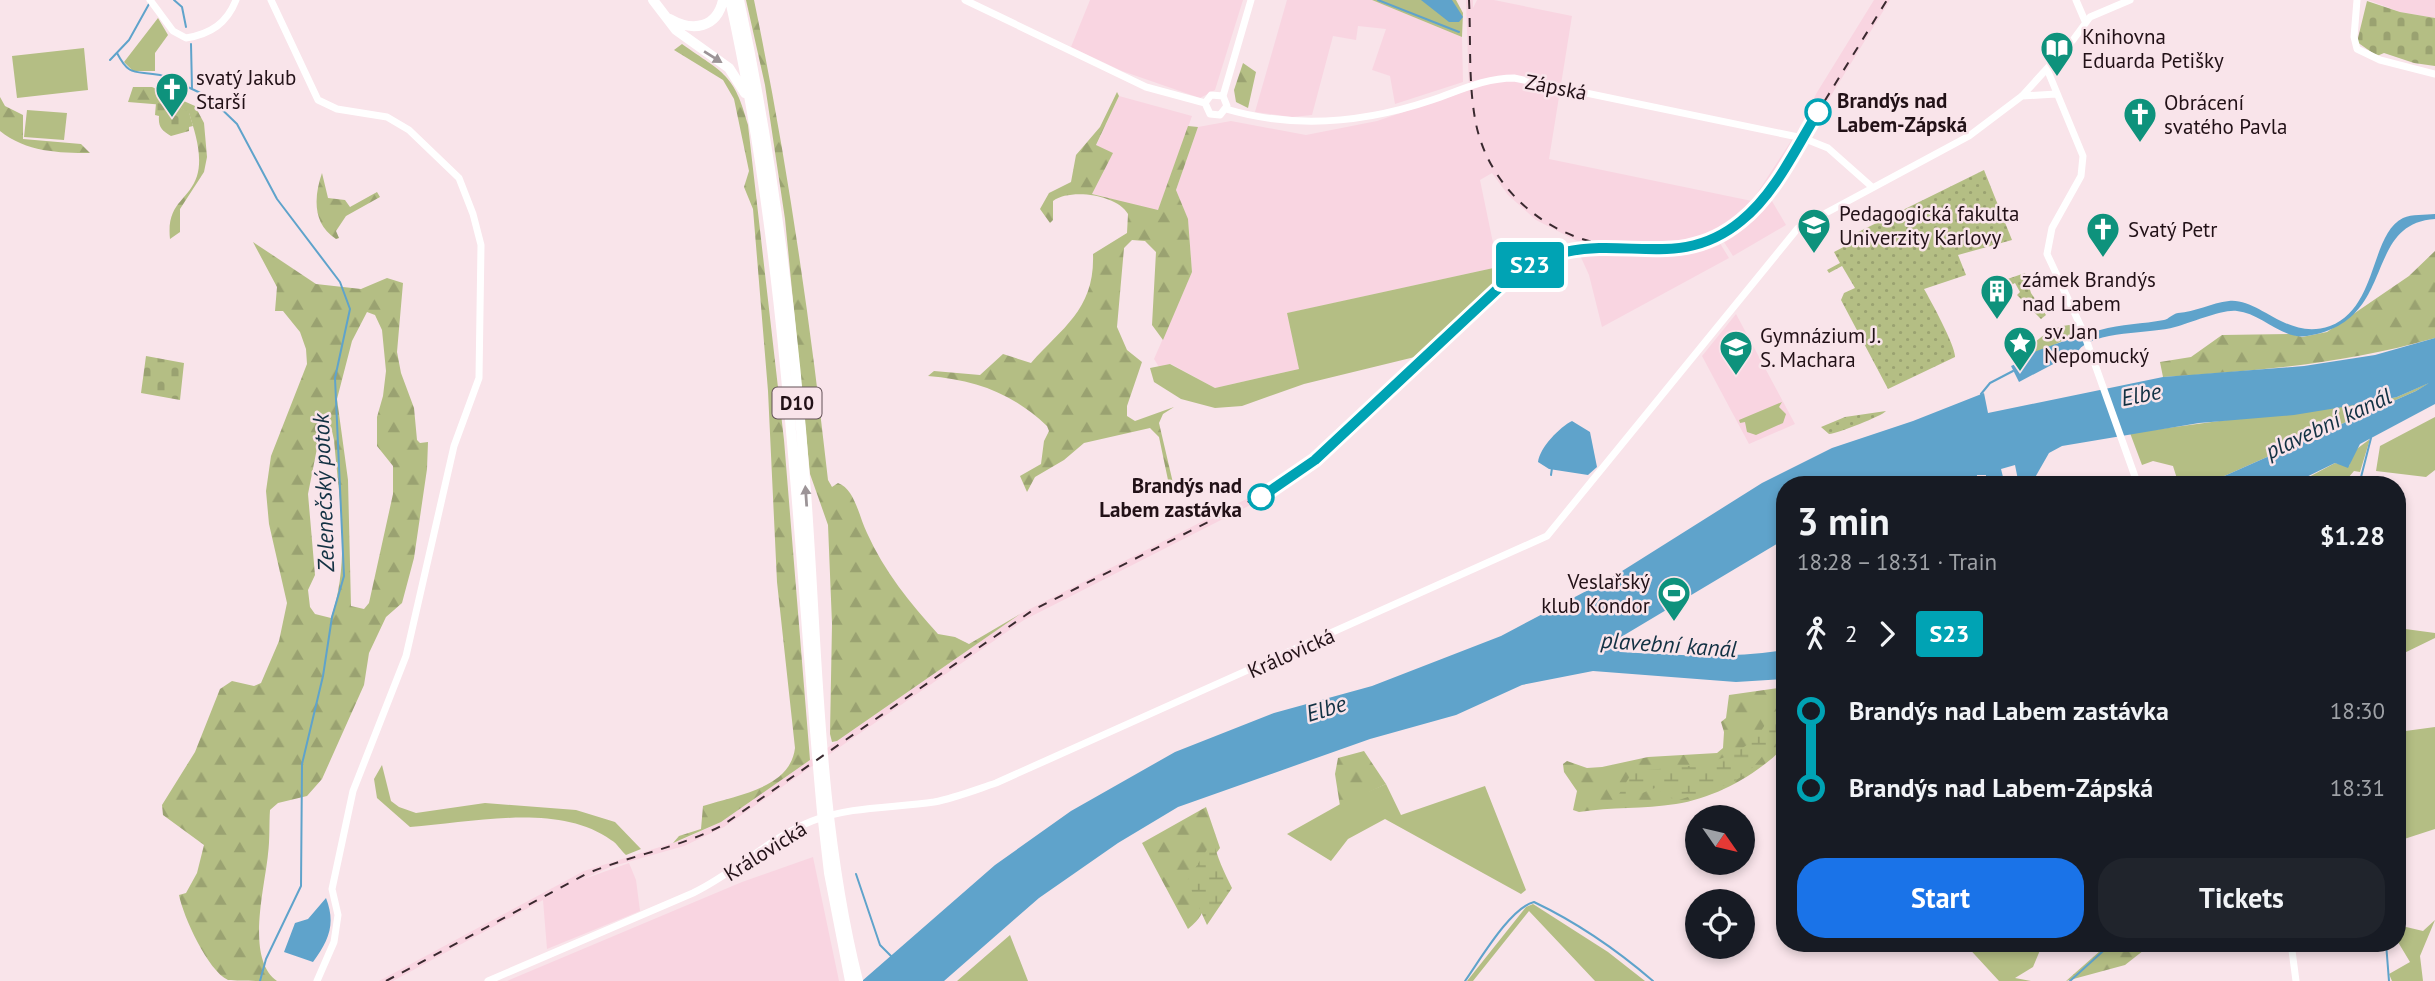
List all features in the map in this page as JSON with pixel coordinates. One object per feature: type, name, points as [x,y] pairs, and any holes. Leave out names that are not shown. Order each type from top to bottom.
[{"type":"highway","points":[[653,0],[683,36],[729,68],[743,90],[753,117]]},
{"type":"highway","points":[[662,13],[682,25],[700,27],[717,16],[723,0]]},
{"type":"highway","name":"D10","points":[[730,0],[753,117],[784,354],[826,816],[850,981]]},
{"type":"highway","name":"D10","points":[[739,0],[768,152],[793,355],[826,816]]},
{"type":"highway","name":"D10","points":[[848,955],[859,981]]},
{"type":"main road","points":[[151,2],[173,32],[186,38],[219,26],[225,21],[236,0]]},
{"type":"main road","points":[[271,0],[318,100],[337,109],[387,117],[409,130],[459,178],[481,245],[480,378],[454,446],[406,656],[353,791],[332,889],[338,915],[334,942],[317,981]]},
{"type":"main road","points":[[965,0],[1146,88],[1205,103]]},
{"type":"main road","points":[[1205,103],[1207,111],[1213,115],[1220,115],[1226,109],[1223,96],[1251,0]]},
{"type":"main road","points":[[2076,0],[2085,21],[2130,0]]},
{"type":"main road","points":[[2357,0],[2354,42],[2360,52],[2379,60],[2435,74]]},
{"type":"main road","name":"Královická","points":[[488,981],[704,888],[778,839],[812,821],[856,810],[936,802],[996,783],[1541,539],[1563,520],[1798,228],[1969,136],[2022,96],[2085,21]]},
{"type":"main road","points":[[2047,69],[2083,156],[2083,167],[2052,228],[2048,254],[2083,331],[2135,476]]},
{"type":"main road","name":"Zápská","points":[[1226,109],[1291,123],[1333,121],[1419,104],[1487,81],[1522,79],[1803,138],[1828,148],[1872,187]]},
{"type":"main road","points":[[2022,96],[2056,94]]},
{"type":"main road","points":[[1205,103],[1212,95],[1223,96]]},
{"type":"main road","points":[[2292,952],[2295,981]]},
{"type":"shaded area","points":[[1090,0],[1243,0],[1215,90],[1200,98],[1122,71],[1071,47]]},
{"type":"shaded area","points":[[1287,0],[1372,0],[1462,37],[1463,82],[1395,104],[1390,76],[1372,70],[1386,29],[1358,26],[1356,40],[1333,36],[1312,115],[1292,117],[1255,112]]},
{"type":"shaded area","points":[[1466,0],[1473,0],[1473,8],[1477,0],[1494,0],[1572,16],[1549,159],[1752,201],[1804,121],[1816,94],[1874,0],[1890,0],[1769,196],[1786,225],[1733,256],[1722,239],[1718,240],[1729,258],[1602,327],[1589,275],[1579,253],[1555,258],[1532,268],[1506,286],[1328,453],[1284,488],[1024,620],[724,827],[684,846],[610,867],[581,880],[629,863],[636,880],[640,911],[547,949],[543,900],[393,981],[379,981],[584,871],[682,840],[721,822],[1020,614],[1280,482],[1323,448],[1513,272],[1545,254],[1587,246],[1536,220],[1508,195],[1492,173],[1480,180],[1498,267],[1288,313],[1299,369],[1215,388],[1171,364],[1159,367],[1154,359],[1192,272],[1188,220],[1176,190],[1198,127],[1231,121],[1306,135],[1377,121],[1469,90]]},
{"type":"shaded area","points":[[2368,0],[2435,0],[2435,18],[2400,12]]},
{"type":"shaded area","points":[[1119,96],[1192,116],[1158,211],[1092,194],[1112,153],[1096,146]]},
{"type":"shaded area","name":"Gymnázium J. S. Machara","points":[[1736,314],[1795,424],[1749,444],[1702,356]]},
{"type":"shaded area","points":[[813,857],[839,981],[507,981],[742,882]]},
{"type":"green space","points":[[746,0],[754,0],[777,119],[805,299],[828,480],[832,487],[838,483],[849,491],[881,560],[938,634],[955,637],[969,644],[1020,614],[832,742],[832,624],[828,525],[810,474],[785,219],[765,85]]},
{"type":"green space","points":[[1372,0],[1456,0],[1463,13],[1462,37]]},
{"type":"green space","points":[[2367,1],[2400,12],[2435,18],[2435,66],[2414,63],[2384,53],[2377,56],[2357,42]]},
{"type":"green space","points":[[158,18],[168,35],[155,53],[155,71],[133,71],[124,62]]},
{"type":"green space","points":[[682,44],[726,76],[738,95],[748,125],[784,440],[810,760],[721,822],[673,843],[679,836],[701,829],[703,806],[760,788],[783,773],[791,762],[795,748],[777,582],[768,391],[753,209],[744,187],[749,171],[734,99],[723,80],[674,50]]},
{"type":"green space","points":[[84,48],[88,90],[17,98],[12,56]]},
{"type":"green space","points":[[1243,63],[1256,72],[1248,108],[1236,102],[1234,90]]},
{"type":"green space","points":[[133,87],[152,87],[195,106],[204,123],[207,157],[204,172],[180,209],[180,232],[170,239],[171,217],[197,176],[199,152],[196,136],[189,113],[177,106],[128,102]]},
{"type":"green space","points":[[1117,92],[1119,96],[1096,145],[1113,153],[1092,194],[1158,210],[1188,126],[1198,127],[1176,190],[1188,219],[1192,272],[1163,340],[1152,325],[1156,252],[1145,241],[1132,240],[1124,248],[1117,327],[1127,350],[1142,362],[1127,406],[1127,416],[1135,421],[1174,407],[1163,414],[1159,423],[1173,483],[1170,484],[1168,480],[1159,437],[1150,428],[1084,443],[1064,460],[1035,477],[1027,492],[1020,476],[1041,464],[1044,441],[1049,431],[1047,426],[1020,405],[992,390],[962,381],[928,376],[934,371],[980,375],[1003,354],[1031,363],[1075,316],[1089,289],[1093,254],[1127,233],[1128,214],[1114,202],[1082,194],[1053,201],[1053,220],[1050,223],[1040,209],[1049,193],[1071,182],[1076,155],[1100,127]]},
{"type":"green space","points":[[0,97],[5,106],[23,115],[23,139],[81,144],[90,153],[43,150],[10,138],[0,131]]},
{"type":"green space","points":[[156,103],[177,106],[189,112],[193,126],[189,127],[189,131],[171,136],[163,130],[159,116],[155,115]]},
{"type":"green space","points":[[27,110],[67,113],[64,140],[24,137]]},
{"type":"green space","points":[[1984,170],[2012,240],[1958,255],[1966,275],[1924,289],[1947,334],[1955,357],[1888,389],[1841,300],[1844,293],[1855,288],[1842,266],[1829,273],[1827,270],[1840,263],[1834,252],[1853,242],[1850,236]]},
{"type":"green space","points":[[322,173],[328,198],[345,200],[350,207],[377,192],[380,197],[346,216],[336,231],[339,238],[336,239],[323,226],[317,209],[317,191]]},
{"type":"green space","points":[[253,242],[316,284],[361,289],[387,278],[403,283],[397,352],[401,373],[414,408],[417,440],[420,443],[428,442],[427,469],[414,558],[402,603],[386,617],[369,653],[364,685],[322,779],[307,796],[278,803],[270,810],[269,849],[259,940],[267,971],[277,981],[228,980],[220,975],[205,955],[191,929],[179,895],[186,893],[197,873],[204,845],[163,815],[162,805],[195,752],[220,689],[232,681],[254,686],[261,683],[279,641],[287,603],[269,524],[266,491],[271,456],[307,364],[306,349],[300,332],[283,311],[275,311],[277,287]],"holes":[[[367,312],[375,315],[382,330],[386,371],[377,417],[377,446],[393,466],[393,494],[369,603],[364,609],[351,606],[348,480],[337,399],[352,341]],[[325,425],[332,431],[334,440],[342,530],[341,574],[331,618],[315,614],[310,607],[308,590],[315,575],[308,494],[320,433]]]},
{"type":"green space","points":[[2435,251],[2435,338],[2334,360],[2266,369],[2163,377],[2160,362],[2191,357],[2222,335],[2291,334],[2302,337],[2327,332],[2409,276]]},
{"type":"green space","points":[[1498,267],[1501,283],[1423,355],[1304,384],[1242,406],[1215,408],[1181,399],[1154,382],[1150,368],[1170,364],[1215,388],[1299,369],[1287,313]]},
{"type":"green space","points":[[2025,273],[2031,293],[2046,315],[2041,319],[2017,295],[2020,292],[2015,283],[2001,290],[1993,284]]},
{"type":"green space","points":[[2073,326],[2079,337],[2062,341],[2022,361],[2035,342],[2055,329]]},
{"type":"green space","points":[[146,356],[184,363],[180,400],[141,393]]},
{"type":"green space","points":[[2435,380],[2416,391],[2224,476],[2176,476],[2173,466],[2153,461],[2142,465],[2130,433],[2397,397]]},
{"type":"green space","points":[[1782,402],[1779,407],[1786,414],[1783,423],[1756,435],[1747,432],[1745,422],[1740,423],[1739,420]]},
{"type":"green space","points":[[1886,411],[1834,433],[1829,434],[1821,427],[1845,417]]},
{"type":"green space","points":[[2435,417],[2435,470],[2426,477],[2376,471],[2380,446]]},
{"type":"green space","points":[[2370,439],[2360,472],[2354,471],[2350,476],[2311,476],[2335,463],[2349,466],[2354,451]]},
{"type":"green space","points":[[2406,629],[2435,633],[2435,638],[2406,652]]},
{"type":"green space","points":[[1776,688],[1776,754],[1761,767],[1720,791],[1691,801],[1652,807],[1579,812],[1573,810],[1577,791],[1564,772],[1563,764],[1567,761],[1587,768],[1648,757],[1717,753],[1723,748],[1724,732],[1721,722],[1726,718],[1729,695]]},
{"type":"green space","points":[[1776,711],[1776,737],[1760,759],[1740,778],[1676,801],[1655,788],[1622,801],[1616,799],[1633,771],[1697,765],[1741,749],[1757,736],[1772,712]]},
{"type":"green space","points":[[2435,727],[2435,829],[2406,838],[2406,731]]},
{"type":"green space","points":[[1364,751],[1386,784],[1340,806],[1335,774],[1338,758]]},
{"type":"green space","points":[[382,765],[391,801],[416,813],[485,803],[576,810],[615,822],[641,849],[626,855],[613,842],[590,828],[566,821],[540,818],[486,819],[410,827],[377,798],[374,779]]},
{"type":"green space","points":[[1386,784],[1401,815],[1485,786],[1526,890],[1521,894],[1385,819],[1348,839],[1331,861],[1287,834],[1344,802]]},
{"type":"green space","points":[[1206,807],[1220,848],[1204,872],[1201,914],[1188,929],[1142,843]]},
{"type":"green space","points":[[1213,840],[1232,888],[1207,925],[1187,881]]},
{"type":"green space","points":[[1533,904],[1608,952],[1645,981],[1595,981],[1529,911],[1473,981],[1467,981],[1526,907]]},
{"type":"green space","points":[[2435,920],[2420,956],[2423,981],[2392,981],[2389,974],[2410,962],[2404,952],[2406,927],[2423,931]]},
{"type":"green space","points":[[1010,935],[1028,981],[957,981]]},
{"type":"green space","points":[[1972,952],[2039,952],[2033,967],[2015,978],[2031,981],[1999,981]]},
{"type":"green space","points":[[2099,952],[2142,952],[2125,965],[2066,981]]},
{"type":"water","points":[[1421,0],[1452,0],[1463,17],[1459,22],[1449,22]]},
{"type":"water","points":[[2435,214],[2435,219],[2412,225],[2397,237],[2368,294],[2355,313],[2336,327],[2298,336],[2280,330],[2255,316],[2231,311],[2165,329],[2096,339],[2019,382],[2011,366],[2022,361],[2024,356],[2090,333],[2116,326],[2164,320],[2176,314],[2229,301],[2252,306],[2300,328],[2330,326],[2346,317],[2357,304],[2392,226],[2403,218]]},
{"type":"water","name":"Elbe","points":[[2435,338],[2435,404],[2360,444],[2348,468],[2335,463],[2308,476],[2224,476],[2429,383],[2397,397],[2361,404],[2294,415],[2199,423],[2062,446],[2049,453],[2036,476],[2017,476],[2015,465],[2001,469],[2003,476],[1776,476],[1832,448],[1913,421],[1984,393],[1988,413],[2163,377],[2304,366],[2375,355]]},
{"type":"water","points":[[1572,421],[1590,432],[1597,467],[1588,475],[1549,469],[1538,462],[1542,450],[1551,438]]},
{"type":"water","name":"Elbe","points":[[1776,476],[1776,544],[1621,637],[1615,645],[1620,652],[1682,655],[1744,655],[1776,651],[1776,680],[1736,682],[1593,671],[1522,685],[1456,715],[1370,739],[1178,807],[1118,843],[1039,898],[944,981],[862,981],[995,865],[1071,811],[1175,752],[1274,713],[1372,686],[1501,636],[1611,578]]},
{"type":"water","points":[[326,898],[330,916],[329,931],[313,962],[284,952],[295,923],[308,919]]},
{"type":"waterway","name":"Zelenečský potok","points":[[174,0],[182,7],[186,27]]},
{"type":"waterway","points":[[1378,0],[1459,32]]},
{"type":"waterway","name":"Zelenečský potok","points":[[110,60],[129,40],[149,4]]},
{"type":"waterway","name":"Zelenečský potok","points":[[191,44],[192,89],[209,97],[237,124],[277,199],[340,282],[350,309],[335,378],[344,576],[332,617],[323,676],[302,764],[301,886],[266,959],[260,981]]},
{"type":"waterway","name":"Zelenečský potok","points":[[117,53],[134,72],[160,75],[192,89]]},
{"type":"waterway","points":[[1981,394],[1990,383],[2013,371]]},
{"type":"waterway","points":[[2361,476],[2371,438]]},
{"type":"waterway","points":[[1551,475],[1552,468]]},
{"type":"waterway","points":[[856,874],[880,945],[892,957]]},
{"type":"waterway","points":[[1465,981],[1506,924],[1525,906],[1534,902],[1596,937],[1653,981]]},
{"type":"waterway","points":[[2070,981],[2102,952]]},
{"type":"waterway","points":[[2387,952],[2389,981]]},
{"type":"railway","points":[[1469,0],[1473,109],[1483,147],[1493,167],[1521,203],[1539,218],[1580,238],[1602,244]]},
{"type":"railway","points":[[386,981],[586,874],[689,840],[723,825],[1033,610],[1282,485],[1326,451],[1504,283],[1533,264],[1575,250],[1663,251],[1681,248],[1715,238],[1730,229],[1757,206],[1769,191],[1887,0]]},
{"type":"train","name":"S23","points":[[1261,497],[1315,460],[1504,283],[1530,265],[1546,257],[1575,250],[1679,250],[1705,242],[1740,223],[1764,198],[1818,112]]},
{"type":"place","name":"Knihovna Eduarda Petišky","points":[[2057,78]]},
{"type":"place","name":"Brandýs nad Labem-Zápská","points":[[1818,112]]},
{"type":"place","name":"svatý Jakub Starší","points":[[172,119]]},
{"type":"place","name":"Obrácení svatého Pavla","points":[[2140,144]]},
{"type":"place","name":"Pedagogická fakulta Univerzity Karlovy","points":[[1814,255]]},
{"type":"place","name":"Svatý Petr","points":[[2103,259]]},
{"type":"place","name":"zámek Brandýs nad Labem","points":[[1997,321]]},
{"type":"place","name":"sv. Jan Nepomucký","points":[[2020,373]]},
{"type":"place","name":"Gymnázium J. S. Machara","points":[[1736,377]]},
{"type":"place","name":"Brandýs nad Labem zastávka","points":[[1261,497]]},
{"type":"place","name":"Veslařský klub Kondor","points":[[1674,623]]},
{"type":"water label","name":"plavební kanál","points":[[2328,423]]},
{"type":"water label","name":"plavební kanál","points":[[1669,644]]}]
